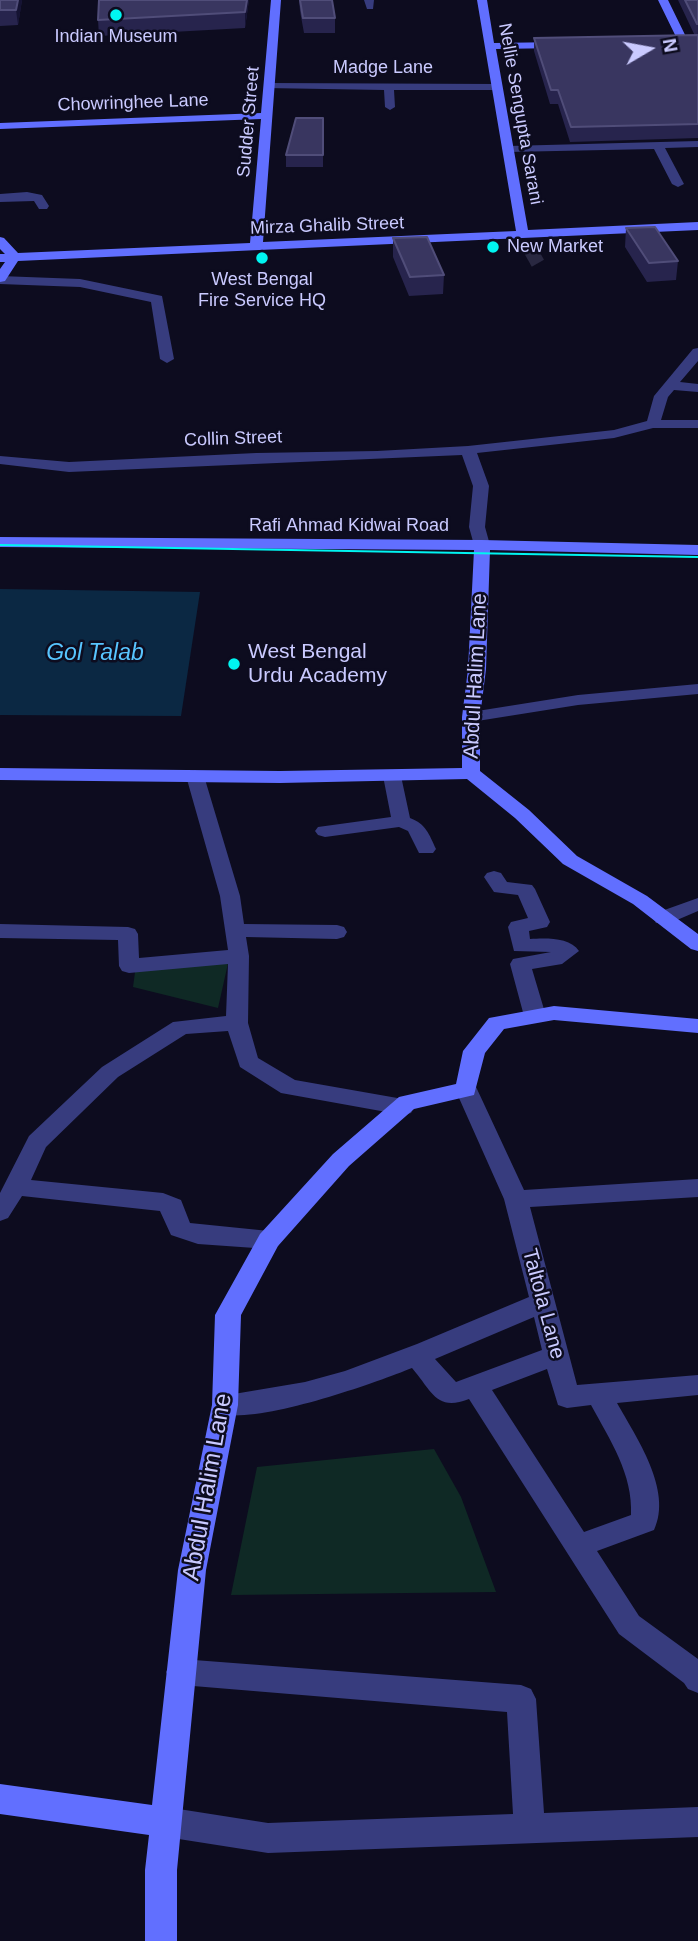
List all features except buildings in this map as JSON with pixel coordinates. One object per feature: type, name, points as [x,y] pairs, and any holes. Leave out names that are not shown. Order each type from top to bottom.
[{"type":"street","name":"Sudder Street","points":[[256,247],[276,0]]},
{"type":"street","name":"Nellie Sengupta Sarani","points":[[482,0],[523,235]]},
{"type":"street","points":[[663,0],[684,43]]},
{"type":"street","points":[[670,43],[698,43]]},
{"type":"street","points":[[489,46],[573,45]]},
{"type":"street","name":"Madge Lane","points":[[269,86],[497,87]]},
{"type":"street","points":[[389,86],[390,107]]},
{"type":"street","name":"Chowringhee Lane","points":[[0,126],[267,116]]},
{"type":"street","points":[[508,149],[698,144]]},
{"type":"street","points":[[658,145],[678,184]]},
{"type":"street","points":[[0,198],[38,198],[43,206]]},
{"type":"street","name":"Mirza Ghalib Street","points":[[7,257],[698,226]]},
{"type":"street","points":[[0,241],[7,257],[0,279],[80,283],[158,299],[167,359]]},
{"type":"street","points":[[653,424],[661,396],[698,352]]},
{"type":"street","points":[[671,385],[698,388]]},
{"type":"street","name":"Collin Street","points":[[0,460],[69,467],[468,450],[614,434],[653,424],[698,424]]},
{"type":"street","points":[[468,450],[481,486],[477,527],[482,545]]},
{"type":"street","name":"Rafi Ahmad Kidwai Road","points":[[0,542],[482,545],[698,550]]},
{"type":"street","name":"Abdul Halim Lane","points":[[482,545],[477,669],[471,717],[471,773],[523,814],[570,860],[640,900],[698,944]]},
{"type":"street","points":[[471,717],[578,700],[698,689]]},
{"type":"street","points":[[0,774],[392,776],[471,773]]},
{"type":"street","points":[[195,776],[230,896],[239,956],[237,1023],[248,1062],[289,1087],[403,1107]]},
{"type":"street","points":[[392,776],[401,821]]},
{"type":"street","points":[[325,831],[401,821],[416,827],[426,849]]},
{"type":"street","points":[[494,877],[500,888],[525,889],[540,922],[518,927],[521,946],[549,944],[569,950],[555,959],[520,964],[535,1016]]},
{"type":"street","points":[[663,918],[698,904]]},
{"type":"street","points":[[235,930],[337,932]]},
{"type":"street","points":[[0,931],[128,934],[129,966],[239,956]]},
{"type":"street","points":[[466,1089],[474,1051],[497,1023],[554,1013],[698,1026]]},
{"type":"street","points":[[0,1212],[11,1183],[37,1142],[110,1072],[181,1027],[237,1023]]},
{"type":"street","name":"Abdul Halim Lane","points":[[161,1941],[161,1870],[181,1672],[192,1570],[225,1405],[228,1315],[269,1240],[341,1160],[407,1103],[466,1089]]},
{"type":"street","name":"Taltola Lane","points":[[466,1089],[516,1199],[541,1303],[568,1398],[698,1385]]},
{"type":"street","points":[[11,1183],[163,1202],[173,1206],[180,1229],[198,1235],[269,1240]]},
{"type":"street","points":[[516,1199],[698,1188]]},
{"type":"street","points":[[225,1405],[301,1394],[416,1355],[541,1303]]},
{"type":"street","points":[[416,1355],[452,1395],[556,1355]]},
{"type":"street","points":[[475,1386],[629,1625],[697,1675]]},
{"type":"street","points":[[578,1546],[644,1522],[647,1504],[641,1477],[599,1395]]},
{"type":"street","points":[[181,1672],[521,1699],[530,1828]]},
{"type":"street","points":[[0,1799],[268,1838],[698,1822]]},
{"type":"green space","points":[[229,959],[218,1008],[133,987],[136,965]]},
{"type":"green space","points":[[434,1449],[461,1497],[496,1592],[231,1595],[257,1467]]},
{"type":"water","name":"Gol Talab","points":[[0,589],[200,592],[181,716],[0,715]]},
{"type":"tunnel","points":[[531,251],[540,267]]},
{"type":"tram line","points":[[0,545],[698,557]]},
{"type":"place","name":"Indian Museum","points":[[116,15]]},
{"type":"place","name":"New Market","points":[[493,247]]},
{"type":"place","name":"West Bengal Fire Service HQ","points":[[262,258]]},
{"type":"place","name":"West Bengal Urdu Academy","points":[[234,664]]}]
